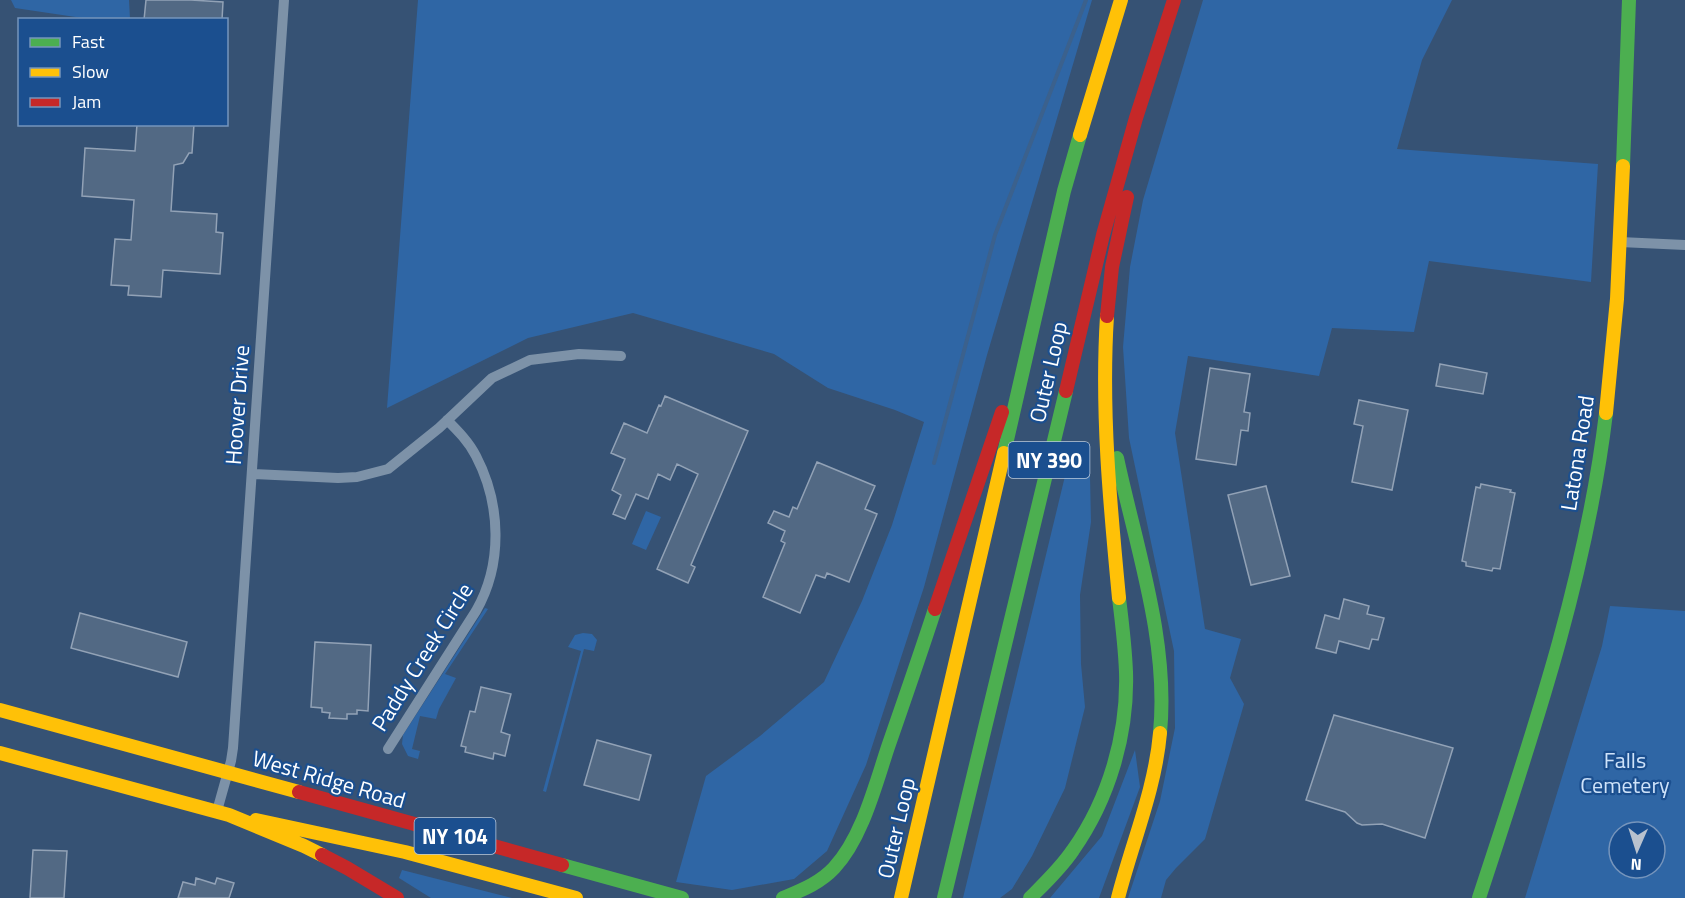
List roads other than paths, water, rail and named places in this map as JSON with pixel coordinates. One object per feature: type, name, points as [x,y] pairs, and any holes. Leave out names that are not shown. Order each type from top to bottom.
[{"type":"main road","name":"Outer Loop","points":[[901,898],[1076,144],[1121,0]]},
{"type":"main road","name":"Outer Loop","points":[[944,898],[1103,235],[1136,118],[1174,0]]},
{"type":"main road","name":"Latona Road","points":[[1479,898],[1543,702],[1566,620],[1596,478],[1608,400],[1614,334],[1620,242],[1629,0]]},
{"type":"main road","points":[[1030,898],[1064,862],[1087,829],[1108,785],[1117,758],[1122,731],[1126,702],[1126,672],[1106,452],[1107,308],[1112,269],[1166,25]]},
{"type":"main road","points":[[783,898],[807,888],[828,873],[846,854],[857,834],[960,537],[1043,284]]},
{"type":"main road","points":[[1105,364],[1118,464],[1157,637],[1162,693],[1160,738],[1153,782],[1118,898]]},
{"type":"main road","name":"West Ridge Road","points":[[0,710],[682,898]]},
{"type":"main road","name":"NY 104","points":[[0,753],[217,811],[396,850],[576,898]]},
{"type":"main road","points":[[217,811],[315,851],[397,898]]},
{"type":"main road","points":[[315,851],[351,876],[376,898]]},
{"type":"street","name":"Hoover Drive","points":[[217,811],[233,750],[284,0]]},
{"type":"street","points":[[1620,242],[1685,245]]},
{"type":"street","points":[[252,474],[338,478],[357,477],[388,469],[447,420],[492,378],[530,360],[579,354],[621,356]]},
{"type":"street","name":"Paddy Creek Circle","points":[[388,749],[476,611],[491,579],[494,558],[494,519],[487,480],[464,438],[447,420]]},
{"type":"waterway","points":[[934,463],[995,235],[1086,0]]},
{"type":"park label","name":"Falls Cemetery","points":[[1625,772]]}]
